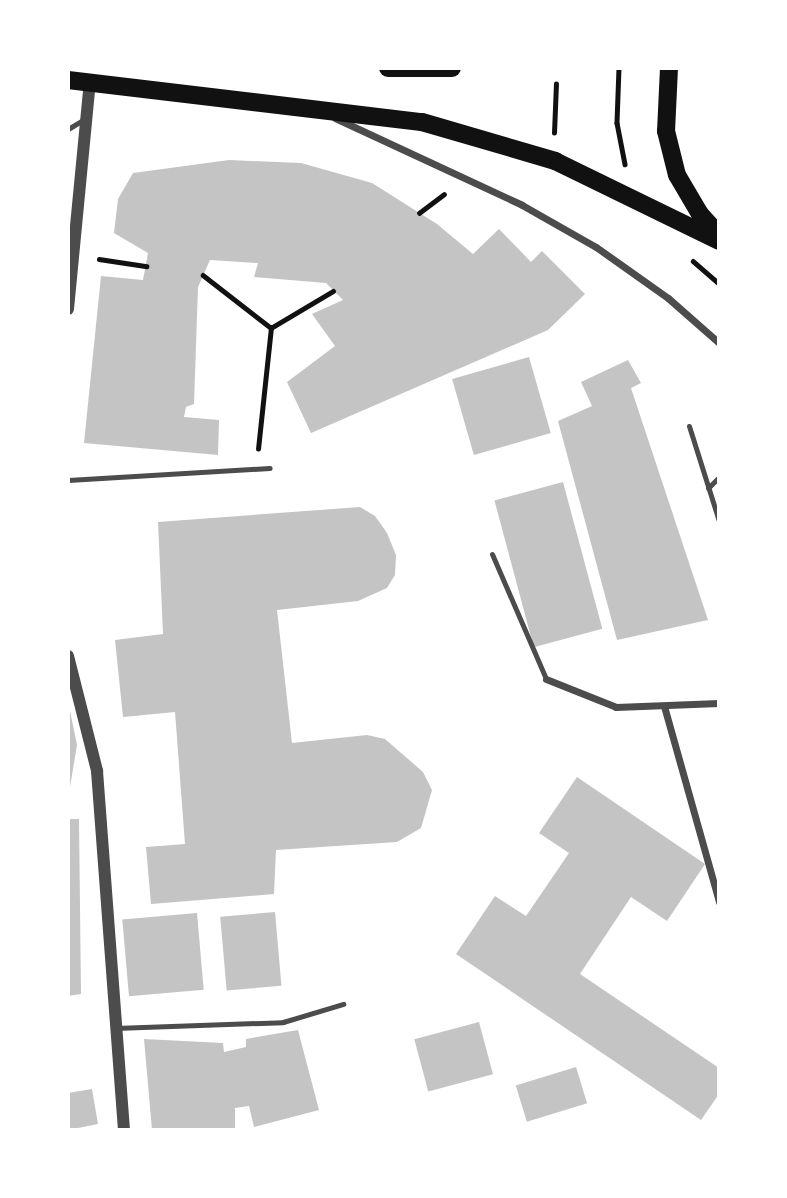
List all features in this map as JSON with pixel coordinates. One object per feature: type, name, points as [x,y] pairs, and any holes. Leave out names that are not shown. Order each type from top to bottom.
[{"type":"main road","points":[[388,68],[452,68]]},
{"type":"main road","points":[[669,68],[666,131],[677,175],[700,214],[719,235]]},
{"type":"main road","points":[[68,80],[309,106],[422,122],[495,140],[555,161],[636,197],[719,241]]},
{"type":"street","points":[[68,309],[90,82]]},
{"type":"street","points":[[309,106],[522,205],[596,247],[668,298],[719,343]]},
{"type":"street","points":[[68,656],[97,771],[113,1028],[124,1130]]},
{"type":"street","points":[[546,679],[616,707],[719,704]]},
{"type":"street","points":[[664,706],[719,902]]},
{"type":"lane","points":[[68,129],[86,118]]},
{"type":"lane","points":[[689,426],[719,521]]},
{"type":"lane","points":[[68,480],[270,468]]},
{"type":"lane","points":[[708,488],[719,477]]},
{"type":"lane","points":[[492,554],[546,679]]},
{"type":"lane","points":[[113,1028],[283,1022],[343,1004]]},
{"type":"path","points":[[619,68],[620,149],[636,197]]},
{"type":"path","points":[[554,134],[556,85]]},
{"type":"path","points":[[74,255],[146,266]]},
{"type":"path","points":[[203,275],[271,328]]},
{"type":"path","points":[[271,328],[333,291]]},
{"type":"path","points":[[258,448],[271,328]]},
{"type":"building","points":[[229,160],[301,163],[372,183],[437,224],[473,254],[499,229],[531,262],[542,251],[585,294],[548,330],[311,433],[287,382],[335,346],[312,314],[343,300],[326,283],[254,277],[258,263],[210,260],[198,287],[194,404],[186,407],[184,417],[219,420],[218,455],[84,443],[101,276],[143,280],[148,253],[114,233],[118,199],[133,173]]},
{"type":"building","points":[[529,357],[551,433],[474,455],[452,379]]},
{"type":"building","points":[[628,360],[641,383],[631,388],[708,620],[617,640],[558,421],[592,406],[581,382]]},
{"type":"building","points":[[563,482],[602,629],[534,647],[494,500]]},
{"type":"building","points":[[360,507],[375,516],[387,533],[396,555],[395,575],[387,588],[358,601],[277,610],[292,743],[367,735],[385,739],[423,772],[432,790],[421,828],[397,842],[276,850],[274,894],[151,904],[146,847],[185,844],[175,712],[123,717],[115,640],[163,634],[158,522]]},
{"type":"building","points":[[69,706],[77,745],[70,787],[68,786]]},
{"type":"building","points":[[577,777],[705,864],[667,921],[631,897],[580,974],[719,1068],[719,1094],[701,1120],[456,954],[495,896],[526,916],[569,853],[539,833]]},
{"type":"building","points":[[68,819],[79,819],[81,994],[68,996]]},
{"type":"building","points":[[275,912],[281,986],[227,991],[220,917]]},
{"type":"building","points":[[197,913],[204,990],[129,996],[122,920]]},
{"type":"building","points":[[479,1022],[493,1074],[428,1092],[414,1039]]},
{"type":"building","points":[[298,1030],[319,1110],[254,1127],[249,1106],[235,1108],[235,1130],[152,1130],[144,1039],[223,1043],[224,1052],[246,1047],[246,1039]]},
{"type":"building","points":[[576,1067],[587,1103],[527,1122],[516,1085]]},
{"type":"building","points":[[92,1089],[98,1124],[68,1130],[68,1093]]}]
